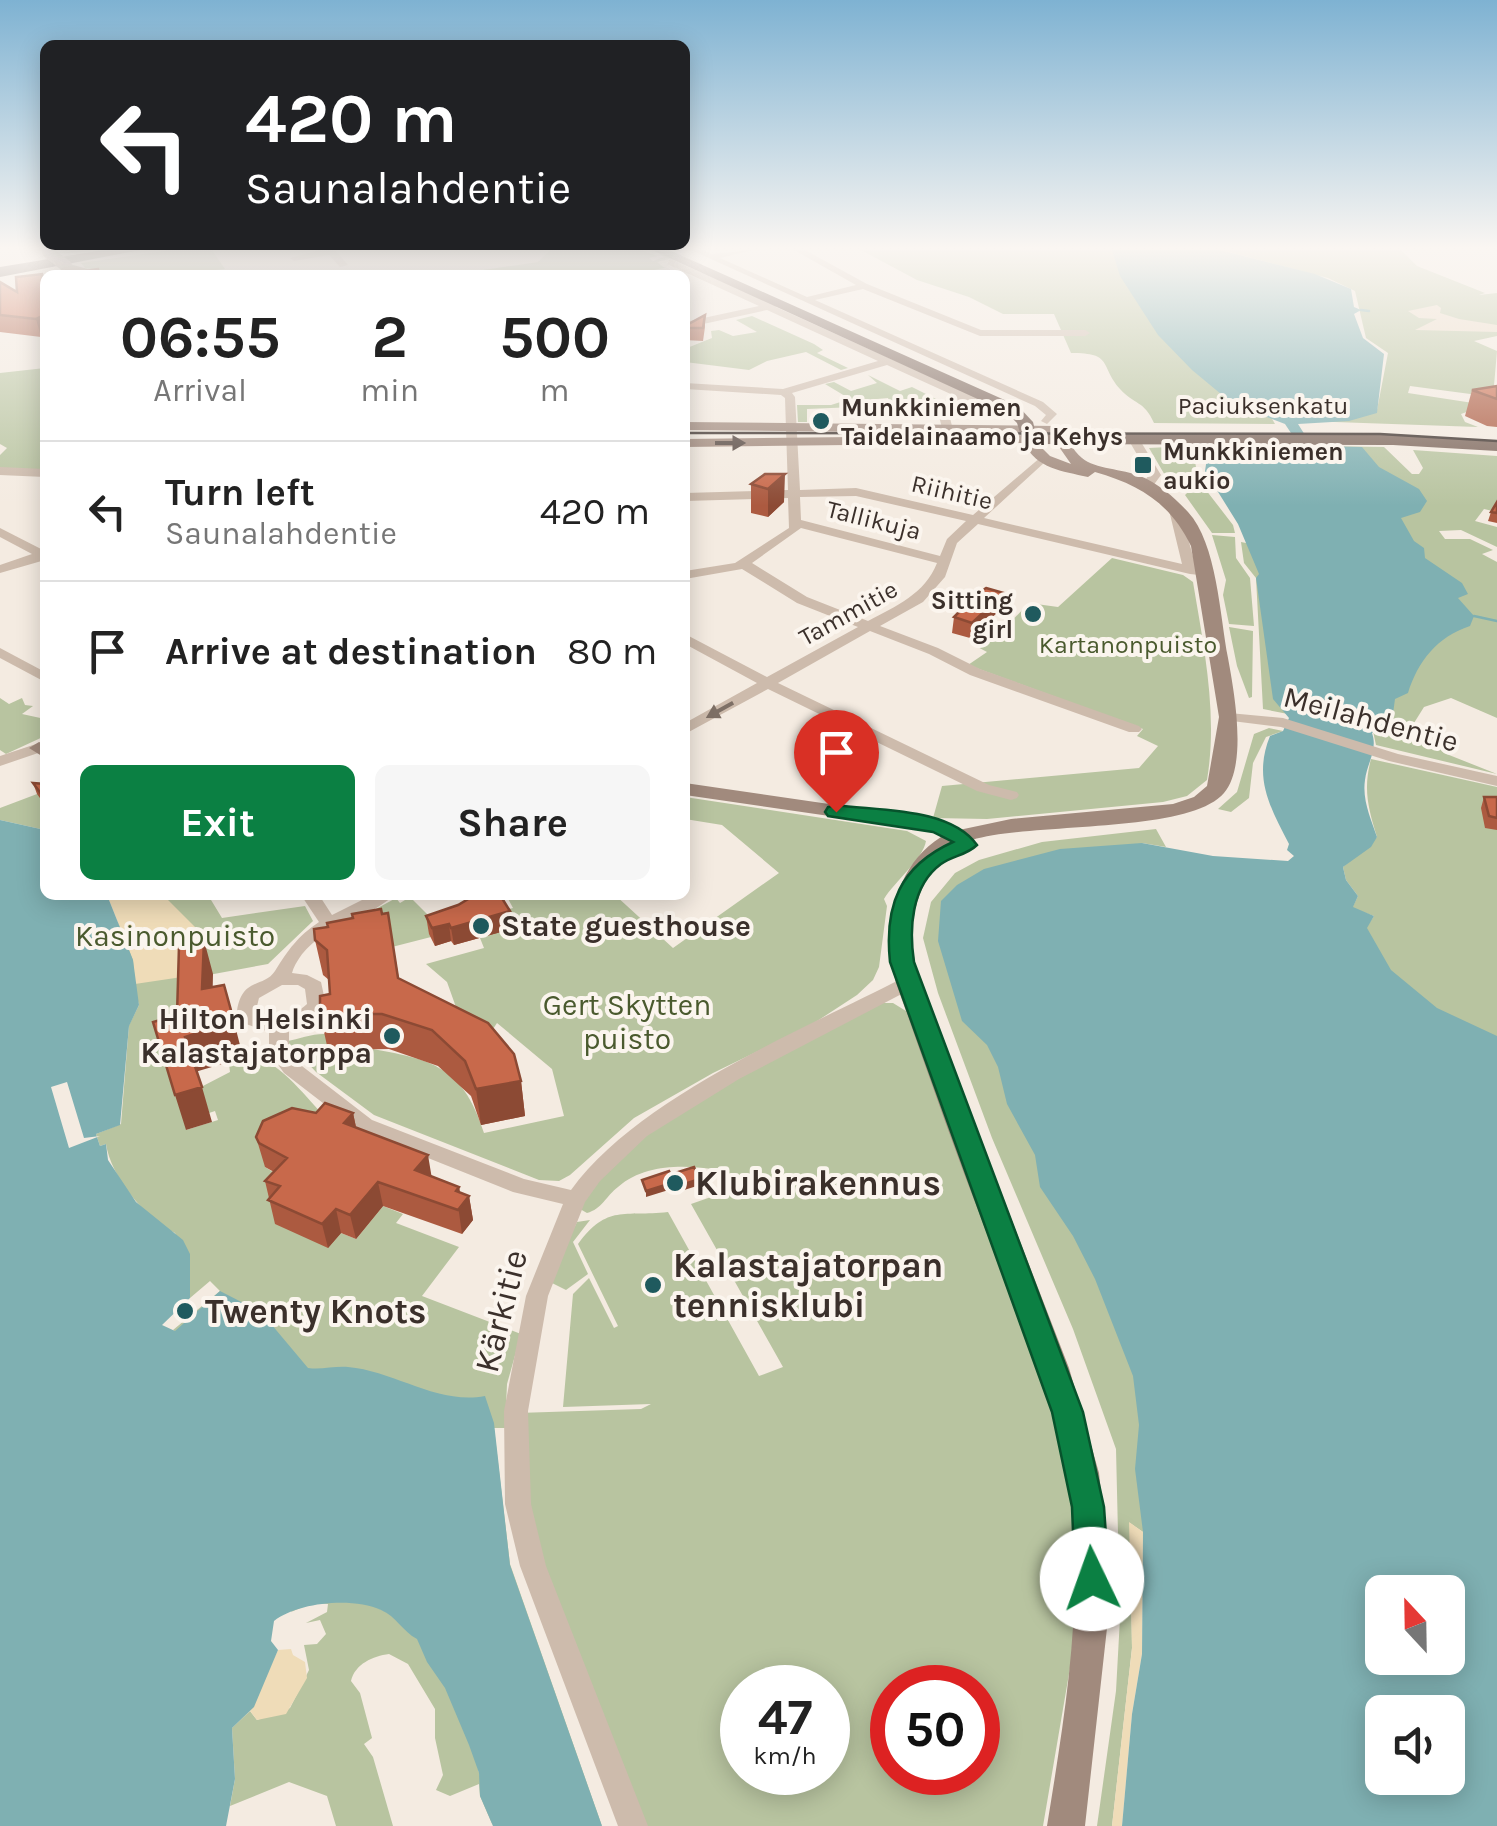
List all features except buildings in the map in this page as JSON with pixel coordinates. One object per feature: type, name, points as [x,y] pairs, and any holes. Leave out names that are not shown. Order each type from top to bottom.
[{"type":"main road","points":[[859,335],[945,371],[1056,430],[1077,462],[1146,487],[1174,506],[1195,536],[1197,572],[1229,716],[1220,782],[1201,801],[1165,812],[1030,825],[958,840],[932,860],[907,894],[898,930],[908,984],[1040,1336],[1080,1458],[1088,1507],[1092,1579],[1087,1687],[1066,1826]]},
{"type":"main road","points":[[945,371],[1019,414],[1036,449]]},
{"type":"main road","points":[[690,426],[1036,449],[1056,430]]},
{"type":"main road","points":[[690,443],[946,426],[1036,449],[1113,475]]},
{"type":"main road","name":"Paciuksenkatu","points":[[1056,430],[1134,439],[1299,435],[1497,446]]},
{"type":"main road","name":"Paciuksenkatu","points":[[1036,449],[1056,430],[1497,437]]},
{"type":"main road","points":[[690,790],[928,826],[958,840]]},
{"type":"street","points":[[835,335],[964,396],[994,400]]},
{"type":"street","points":[[874,335],[945,371],[966,372],[1056,430]]},
{"type":"street","points":[[690,386],[784,392],[888,360]]},
{"type":"street","points":[[700,379],[728,381],[724,389]]},
{"type":"street","points":[[690,574],[742,564],[791,535],[796,524],[792,434],[790,397],[784,392]]},
{"type":"street","points":[[946,426],[941,404],[964,396]]},
{"type":"street","points":[[1134,439],[1156,475],[1146,487]]},
{"type":"street","name":"Tammitie","points":[[690,726],[924,594],[938,577],[950,542],[1036,449]]},
{"type":"street","points":[[0,470],[40,473]]},
{"type":"street","name":"Riihitie","points":[[690,497],[856,492],[1197,572]]},
{"type":"street","name":"Tallikuja","points":[[796,524],[942,560]]},
{"type":"street","points":[[0,532],[40,553]]},
{"type":"street","points":[[0,570],[40,556]]},
{"type":"street","points":[[742,564],[762,572],[802,600],[952,658],[976,672],[1134,729]]},
{"type":"street","points":[[690,641],[983,788],[1011,795]]},
{"type":"street","points":[[0,652],[40,675]]},
{"type":"street","name":"Meilahdentie","points":[[1229,716],[1283,723],[1379,754],[1497,781]]},
{"type":"street","points":[[0,760],[40,750]]},
{"type":"street","points":[[313,900],[330,925]]},
{"type":"street","points":[[281,979],[294,953],[330,925],[376,900]]},
{"type":"street","points":[[281,979],[308,982],[318,992],[318,999],[306,1016],[279,1026],[254,1022],[246,1005],[261,986],[281,979]]},
{"type":"street","name":"Kärkitie","points":[[633,1826],[533,1566],[518,1504],[516,1412],[524,1348],[537,1296],[576,1199],[593,1175],[657,1119],[732,1074],[908,984]]},
{"type":"street","points":[[279,1026],[279,1052],[291,1068],[365,1125],[520,1186],[576,1199]]},
{"type":"green space","points":[[712,335],[795,335],[823,350],[817,353],[848,368],[841,370],[806,352],[767,361],[749,370],[690,363],[690,347]]},
{"type":"green space","points":[[1063,335],[1224,335],[1275,424],[1154,423],[1146,410],[1120,389],[1100,358],[1071,353]]},
{"type":"green space","points":[[1497,335],[1474,341],[1497,351],[1493,397],[1410,386],[1408,393],[1486,405],[1461,414],[1465,422],[1478,427],[1306,421],[1377,410],[1388,353],[1366,338]]},
{"type":"green space","points":[[40,369],[40,470],[0,468],[0,455],[7,448],[0,444],[0,373]]},
{"type":"green space","points":[[868,375],[900,391],[912,387],[942,402],[939,412],[892,408],[888,398],[855,401],[855,407],[807,409],[807,422],[798,422],[797,405],[831,405],[850,399],[825,384],[834,382],[851,391],[877,383]]},
{"type":"green space","points":[[1207,445],[1194,456],[1198,478],[1182,492],[1177,480],[1166,477],[1149,448]]},
{"type":"green space","points":[[1312,446],[1384,447],[1412,474],[1419,474],[1423,468],[1413,450],[1497,456],[1497,512],[1484,509],[1475,521],[1497,527],[1497,547],[1461,530],[1439,531],[1445,539],[1470,539],[1493,550],[1482,554],[1497,562],[1497,718],[1451,698],[1424,707],[1414,723],[1444,753],[1497,774],[1376,745]]},
{"type":"green space","points":[[1199,481],[1235,533],[1212,533],[1185,495]]},
{"type":"green space","points":[[1212,535],[1235,537],[1236,558],[1250,578],[1254,626],[1229,624],[1223,595],[1226,580]]},
{"type":"green space","points":[[1241,542],[1261,546],[1288,714],[1263,709],[1256,578],[1244,563]]},
{"type":"green space","name":"Kartanonpuisto","points":[[1112,558],[1183,575],[1193,582],[1210,706],[1207,780],[1187,796],[1163,802],[987,819],[933,818],[942,786],[1139,768],[1158,746],[1137,736],[1143,729],[968,665],[987,652],[972,644],[998,635],[1029,603],[1058,607]]},
{"type":"green space","points":[[1229,627],[1253,631],[1249,698],[1237,666]]},
{"type":"green space","points":[[0,698],[9,704],[22,698],[25,705],[33,706],[22,714],[40,718],[40,738],[6,754],[0,750]]},
{"type":"green space","points":[[1269,728],[1283,731],[1266,737],[1253,763],[1249,798],[1231,812],[1218,809],[1237,792],[1254,734]]},
{"type":"green space","points":[[1371,759],[1497,787],[1497,1056],[1408,1009],[1366,928],[1374,916],[1352,908],[1358,896],[1346,880],[1343,867],[1377,837],[1368,798]]},
{"type":"green space","points":[[40,793],[40,829],[0,820],[0,808]]},
{"type":"green space","name":"Gert Skytten puisto","points":[[690,798],[907,831],[926,841],[920,855],[884,899],[887,906],[879,967],[873,980],[857,995],[808,1027],[713,1073],[634,1118],[559,1181],[539,1180],[374,1115],[316,1072],[287,1041],[330,1034],[357,1046],[439,1068],[465,1091],[484,1133],[564,1116],[552,1069],[497,1023],[491,1032],[457,1010],[447,982],[426,964],[484,948],[480,938],[502,911],[513,908],[509,900],[620,900],[673,948],[779,873],[722,825],[690,820]]},
{"type":"green space","points":[[1156,829],[1166,847],[1142,843],[973,1017],[1155,1284],[1143,1532],[1130,1523],[1132,1648],[1112,1826],[1097,1826],[1116,1691],[1120,1618],[1116,1449],[1073,1329],[992,1138],[938,993],[923,938],[931,902],[955,873],[979,860],[1042,842]]},
{"type":"green space","name":"Kasinonpuisto","points":[[110,900],[211,900],[222,918],[305,906],[313,921],[268,964],[203,976],[186,1130],[218,1120],[215,1111],[209,1113],[201,1087],[230,1072],[228,1056],[243,1054],[270,1064],[327,1119],[265,1167],[341,1233],[356,1239],[383,1206],[403,1214],[396,1223],[459,1247],[422,1296],[521,1334],[507,1384],[505,1428],[494,1428],[510,1564],[602,1826],[232,1388],[173,1330],[220,1291],[210,1281],[190,1298],[189,1268],[175,1233],[131,1195],[115,1170],[106,1144],[100,1146],[96,1134],[121,1124],[129,1025],[139,1005]]},
{"type":"green space","points":[[392,900],[413,900],[432,919],[431,937],[388,948],[354,921]]},
{"type":"green space","points":[[878,1003],[893,1003],[906,1011],[1052,1399],[1074,1478],[1077,1627],[1043,1826],[640,1826],[537,1551],[518,1413],[641,1409],[651,1404],[563,1407],[573,1294],[589,1278],[614,1328],[618,1326],[578,1244],[598,1223],[617,1215],[668,1212],[759,1376],[783,1367],[691,1204],[731,1190],[719,1170],[654,1170],[629,1179],[592,1211],[580,1209],[603,1174],[634,1142],[671,1113],[755,1063]]},
{"type":"green space","points":[[590,1220],[573,1242],[588,1274],[566,1290],[548,1281],[577,1222]]},
{"type":"green space","points":[[314,1578],[444,1639],[493,1826],[479,1784],[450,1796],[436,1790],[443,1775],[435,1738],[435,1709],[408,1664],[389,1654],[366,1662],[351,1681],[360,1693],[372,1738],[364,1744],[373,1757],[393,1826],[336,1826],[327,1796],[289,1782],[230,1806],[235,1779],[232,1728],[250,1711],[257,1720],[290,1708],[309,1670],[304,1645],[317,1644],[326,1634],[320,1620],[306,1623],[327,1612],[328,1604],[312,1603],[291,1612]]},
{"type":"sand","points":[[109,900],[168,900],[197,929],[202,974],[135,984],[133,960]]},
{"type":"sand","points":[[1129,1522],[1143,1532],[1142,1654],[1132,1714],[1122,1826],[1112,1826],[1132,1648]]},
{"type":"sand","points":[[291,1649],[293,1655],[305,1662],[307,1678],[286,1714],[257,1720],[250,1711],[278,1650]]},
{"type":"water","points":[[1158,335],[1362,335],[1384,354],[1377,413],[1349,421],[1298,424],[1312,446],[1362,447],[1379,467],[1419,489],[1427,501],[1420,512],[1401,518],[1414,541],[1424,548],[1425,558],[1462,583],[1468,594],[1458,598],[1474,616],[1470,626],[1430,652],[1408,693],[1395,699],[1392,721],[1372,733],[1373,751],[1364,787],[1377,837],[1371,847],[1343,867],[1346,880],[1358,896],[1353,907],[1374,916],[1367,928],[1391,970],[1437,1008],[1497,1036],[1497,1826],[1122,1826],[1132,1714],[1142,1654],[1143,1532],[1135,1469],[1139,1425],[1133,1376],[1095,1279],[1073,1236],[1040,1187],[1035,1155],[1007,1104],[998,1067],[987,1045],[962,1021],[938,941],[941,901],[957,885],[984,869],[1060,849],[1142,843],[1213,856],[1288,861],[1294,856],[1287,850],[1289,844],[1270,805],[1264,779],[1270,736],[1283,731],[1289,718],[1273,699],[1256,578],[1259,574],[1238,524],[1205,471],[1207,458],[1218,454],[1299,445],[1285,424],[1233,404]]},
{"type":"water","points":[[0,820],[40,829],[40,900],[109,900],[133,960],[139,1005],[129,1026],[120,1125],[96,1134],[100,1146],[106,1144],[108,1160],[136,1202],[183,1240],[190,1254],[190,1298],[162,1325],[175,1331],[220,1291],[261,1312],[308,1368],[348,1367],[450,1396],[485,1396],[494,1423],[510,1565],[602,1826],[493,1826],[480,1796],[479,1773],[469,1745],[445,1688],[417,1639],[381,1610],[326,1603],[297,1609],[274,1621],[271,1641],[278,1650],[254,1707],[232,1728],[235,1779],[226,1826],[0,1826]]},
{"type":"pier","points":[[67,1082],[84,1138],[100,1136],[69,1148],[51,1087]]},
{"type":"waterway","points":[[1474,616],[1497,621]]},
{"type":"tram line","points":[[690,433],[1380,434],[1497,441]]},
{"type":"place","name":"Munkkiniemen Taidelainaamo ja Kehys","points":[[821,421]]},
{"type":"place","name":"Munkkiniemen aukio","points":[[1143,465]]},
{"type":"place","name":"Sitting girl","points":[[1033,614]]},
{"type":"place","name":"State guesthouse","points":[[481,926]]},
{"type":"place","name":"Hilton Helsinki Kalastajatorppa","points":[[392,1036]]},
{"type":"place","name":"Klubirakennus","points":[[675,1183]]},
{"type":"place","name":"Kalastajatorpan tennisklubi","points":[[653,1285]]},
{"type":"place","name":"Twenty Knots","points":[[185,1311]]},
{"type":"route","points":[[836,812],[939,826],[959,836],[966,845],[932,860],[907,894],[898,930],[902,962],[945,1088],[1068,1412],[1088,1507],[1092,1579]]}]
